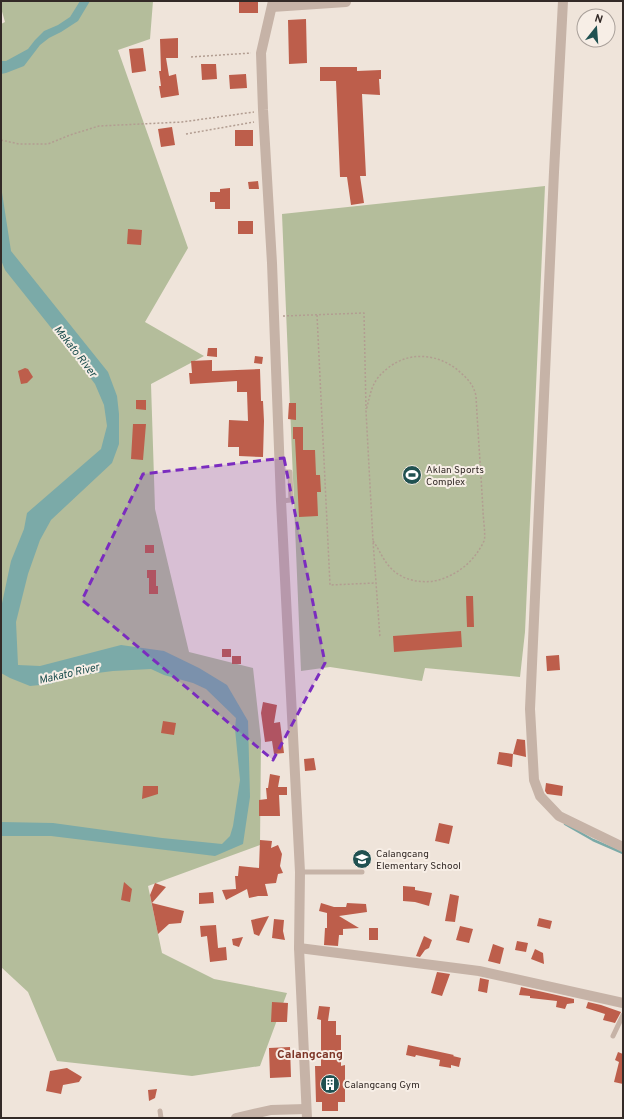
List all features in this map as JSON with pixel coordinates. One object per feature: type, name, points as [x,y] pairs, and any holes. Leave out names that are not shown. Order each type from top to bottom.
[{"type":"street","points":[[563,1],[530,709],[534,780],[540,796],[559,816],[623,847]]},
{"type":"street","points":[[236,1118],[270,1110],[307,1113],[299,948],[300,872],[281,501],[272,263],[263,115],[261,53],[272,4],[346,2]]},
{"type":"street","points":[[299,948],[479,971],[623,1003]]},
{"type":"lane","points":[[300,872],[362,872]]},
{"type":"lane","points":[[613,1036],[623,1014]]},
{"type":"lane","points":[[160,1111],[162,1118]]},
{"type":"path","points":[[191,57],[261,53]]},
{"type":"path","points":[[186,134],[263,115]]},
{"type":"path","points":[[1,140],[19,144],[48,144],[99,126],[182,122],[263,115]]},
{"type":"path","points":[[279,316],[364,313],[366,410],[380,638]]},
{"type":"path","points":[[317,315],[330,585],[376,583]]},
{"type":"path","points":[[366,410],[370,392],[374,384],[387,368],[406,358],[423,356],[439,359],[453,367],[466,378],[474,389],[476,396],[484,540],[469,564],[454,574],[438,580],[421,582],[403,577],[389,567],[378,552],[377,546],[373,541]]},
{"type":"highlighted area","points":[[284,458],[325,663],[273,760],[82,600],[143,474]]},
{"type":"green space","points":[[1,1],[153,1],[150,39],[118,50],[188,248],[145,322],[204,356],[151,384],[155,509],[189,652],[253,668],[261,740],[260,845],[148,886],[162,953],[214,979],[287,993],[260,1066],[192,1076],[57,1061],[28,992],[1,967],[1,24],[5,22],[1,8]]},
{"type":"green space","name":"Aklan Sports Complex","points":[[545,186],[525,632],[520,677],[425,668],[422,681],[330,667],[301,671],[282,214]]},
{"type":"water","points":[[80,1],[90,1],[78,21],[40,45],[24,66],[1,74],[1,61],[6,61],[28,49],[44,31],[58,25],[70,17]]},
{"type":"water","name":"Makato River","points":[[1,186],[11,251],[108,372],[117,396],[119,414],[119,444],[112,463],[51,520],[40,540],[28,574],[16,622],[18,665],[40,666],[121,645],[164,651],[199,668],[227,685],[248,721],[250,797],[243,844],[215,856],[51,836],[1,836],[1,822],[53,823],[162,838],[222,844],[230,836],[233,826],[240,780],[235,729],[236,718],[206,689],[193,683],[164,675],[151,669],[113,671],[74,676],[50,684],[30,686],[1,673],[1,608],[11,561],[24,529],[27,513],[101,449],[107,426],[104,405],[95,384],[5,270],[1,260]]},
{"type":"building","points":[[239,1],[258,1],[258,13],[239,13]]},
{"type":"building","points":[[306,19],[307,63],[289,64],[288,20]]},
{"type":"building","points":[[178,38],[178,58],[166,58],[169,76],[176,74],[179,95],[161,98],[159,86],[161,86],[159,71],[161,71],[160,39]]},
{"type":"building","points":[[143,48],[146,71],[132,73],[129,49]]},
{"type":"building","points":[[201,64],[216,64],[217,79],[202,80]]},
{"type":"building","points":[[320,67],[357,67],[357,71],[381,70],[381,79],[379,79],[380,95],[362,94],[366,176],[360,176],[364,203],[351,205],[347,177],[340,177],[336,81],[320,81]]},
{"type":"building","points":[[246,74],[247,88],[230,89],[229,75]]},
{"type":"building","points":[[172,127],[175,145],[161,147],[158,129]]},
{"type":"building","points":[[235,130],[253,130],[253,146],[235,146]]},
{"type":"building","points":[[258,181],[259,189],[249,189],[248,182]]},
{"type":"building","points":[[230,188],[230,209],[215,209],[215,202],[210,202],[210,192],[220,192],[220,189]]},
{"type":"building","points":[[238,221],[253,221],[253,234],[238,234]]},
{"type":"building","points":[[128,229],[142,230],[141,245],[127,244]]},
{"type":"building","points":[[208,348],[217,348],[217,357],[207,356]]},
{"type":"building","points":[[255,356],[263,357],[262,364],[254,363]]},
{"type":"building","points":[[212,360],[212,371],[260,369],[261,401],[263,401],[264,421],[263,457],[239,456],[239,447],[228,447],[229,420],[248,421],[247,392],[237,392],[237,381],[190,384],[189,373],[192,373],[191,361]]},
{"type":"building","points":[[25,368],[28,369],[33,377],[27,383],[21,384],[18,371]]},
{"type":"building","points":[[136,400],[146,400],[146,410],[136,409]]},
{"type":"building","points":[[289,403],[296,403],[296,420],[288,419]]},
{"type":"building","points":[[133,424],[146,424],[143,460],[131,459]]},
{"type":"building","points":[[293,427],[303,427],[303,450],[315,450],[316,475],[320,475],[321,492],[317,492],[318,516],[299,517]]},
{"type":"building","points":[[145,545],[154,545],[154,553],[145,553]]},
{"type":"building","points":[[147,570],[156,570],[156,586],[158,586],[158,594],[149,594],[149,578],[147,578]]},
{"type":"building","points":[[466,596],[473,596],[474,627],[467,627]]},
{"type":"building","points":[[461,631],[462,647],[394,652],[393,636]]},
{"type":"building","points":[[222,649],[231,649],[231,657],[222,657]]},
{"type":"building","points":[[559,655],[560,670],[547,671],[546,656]]},
{"type":"building","points":[[232,656],[241,656],[241,664],[232,664]]},
{"type":"building","points":[[263,702],[277,705],[274,723],[280,722],[284,753],[274,754],[272,741],[265,742],[261,713]]},
{"type":"building","points":[[163,721],[176,723],[174,735],[161,733]]},
{"type":"building","points":[[517,739],[525,740],[526,757],[513,754]]},
{"type":"building","points":[[499,752],[513,754],[512,767],[497,764]]},
{"type":"building","points":[[314,758],[316,770],[305,771],[304,759]]},
{"type":"building","points":[[270,774],[280,776],[278,787],[287,787],[287,795],[279,795],[280,816],[259,816],[259,800],[267,799],[266,788],[268,788]]},
{"type":"building","points":[[546,783],[563,786],[562,796],[547,794],[545,791]]},
{"type":"building","points":[[143,786],[158,786],[158,794],[142,799]]},
{"type":"building","points":[[439,823],[453,826],[449,844],[435,841]]},
{"type":"building","points":[[260,840],[272,841],[271,848],[278,845],[282,854],[280,866],[283,873],[278,874],[276,883],[265,884],[268,896],[249,898],[247,889],[226,900],[222,890],[236,889],[235,876],[238,876],[239,866],[259,868]]},
{"type":"building","points":[[124,882],[132,889],[130,902],[121,900]]},
{"type":"building","points":[[155,883],[166,887],[152,903],[184,911],[181,923],[169,924],[158,934],[150,895]]},
{"type":"building","points":[[403,886],[415,887],[415,890],[432,893],[429,906],[415,902],[403,901]]},
{"type":"building","points":[[213,892],[214,903],[199,904],[199,893]]},
{"type":"building","points":[[450,894],[459,896],[455,922],[445,921]]},
{"type":"building","points":[[321,903],[334,907],[346,907],[347,903],[366,904],[367,912],[339,916],[359,928],[343,929],[343,935],[339,935],[338,946],[324,945],[325,928],[327,928],[327,913],[319,911]]},
{"type":"building","points":[[269,916],[259,936],[254,934],[251,920]]},
{"type":"building","points":[[539,918],[552,921],[550,929],[537,926]]},
{"type":"building","points":[[274,919],[284,920],[283,931],[285,940],[272,938]]},
{"type":"building","points":[[216,925],[218,948],[226,947],[227,960],[210,962],[207,936],[201,937],[200,926]]},
{"type":"building","points":[[460,926],[473,929],[469,943],[456,940]]},
{"type":"building","points":[[369,928],[378,928],[378,940],[369,940]]},
{"type":"building","points":[[424,936],[432,940],[429,948],[425,950],[420,957],[416,956]]},
{"type":"building","points":[[243,937],[239,947],[233,945],[232,939]]},
{"type":"building","points":[[517,941],[528,943],[526,952],[515,950]]},
{"type":"building","points":[[493,944],[504,948],[500,964],[488,961]]},
{"type":"building","points":[[535,949],[543,953],[544,964],[531,959]]},
{"type":"building","points":[[437,972],[450,974],[442,996],[431,993]]},
{"type":"building","points":[[480,978],[489,980],[487,993],[478,991]]},
{"type":"building","points":[[521,987],[574,999],[574,1003],[567,1004],[565,1009],[556,1007],[557,1001],[530,998],[530,996],[519,995]]},
{"type":"building","points":[[272,1002],[288,1003],[287,1022],[271,1022]]},
{"type":"building","points":[[588,1002],[621,1012],[615,1023],[603,1020],[605,1014],[586,1008]]},
{"type":"building","points":[[319,1006],[330,1007],[328,1021],[336,1021],[336,1035],[341,1035],[341,1066],[345,1065],[345,1102],[338,1102],[338,1111],[322,1111],[322,1102],[316,1102],[315,1066],[321,1066],[321,1020],[317,1019]]},
{"type":"building","points":[[408,1045],[454,1055],[453,1056],[461,1058],[459,1067],[451,1065],[451,1068],[439,1066],[440,1060],[416,1055],[415,1057],[406,1055]]},
{"type":"building","points":[[290,1047],[291,1077],[270,1078],[269,1048]]},
{"type":"building","points":[[618,1052],[623,1054],[623,1084],[614,1082],[619,1062],[615,1060]]},
{"type":"building","points":[[67,1068],[82,1077],[79,1082],[63,1085],[61,1094],[46,1091],[50,1071]]},
{"type":"building","points":[[157,1089],[155,1098],[149,1101],[148,1090]]},
{"type":"waterway","points":[[565,824],[593,840],[623,853]]},
{"type":"place","name":"Aklan Sports Complex","points":[[412,475]]},
{"type":"place","name":"Calangcang Elementary School","points":[[362,859]]},
{"type":"place","name":"Calangcang Gym","points":[[330,1084]]},
{"type":"district","name":"Calangcang","points":[[310,1054]]}]
